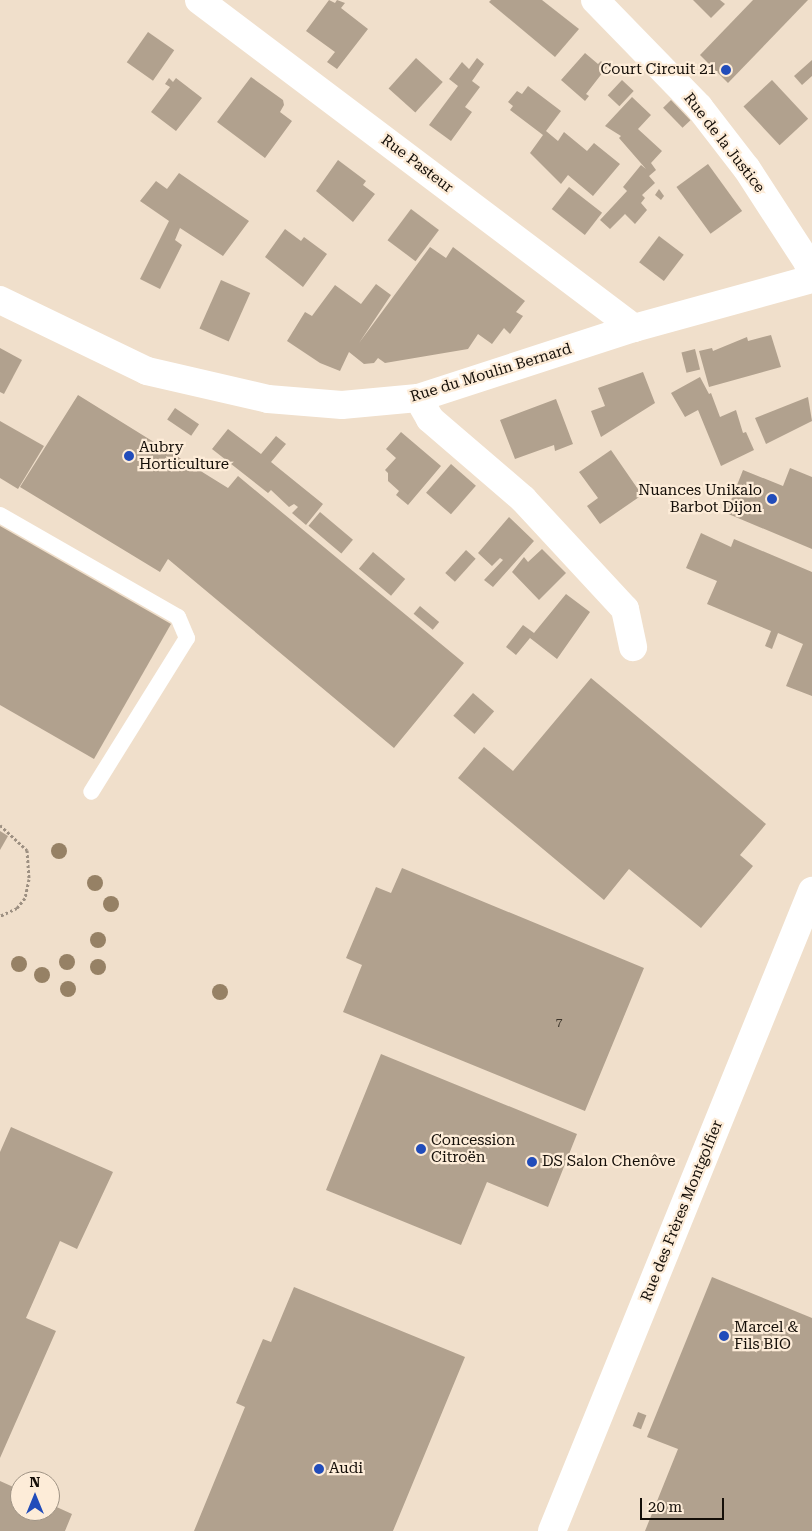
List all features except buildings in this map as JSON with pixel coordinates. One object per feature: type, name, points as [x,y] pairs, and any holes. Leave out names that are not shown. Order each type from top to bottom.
[{"type":"street","name":"Rue Pasteur","points":[[199,0],[634,328]]},
{"type":"street","name":"Rue de la Justice","points":[[595,0],[699,108],[735,154],[808,263],[812,279]]},
{"type":"street","name":"Rue du Moulin Bernard","points":[[0,300],[147,371],[268,399],[342,405],[418,398],[634,328],[812,279]]},
{"type":"street","points":[[418,398],[430,419],[523,499],[625,610],[633,647]]},
{"type":"street","name":"Rue des Frères Montgolfier","points":[[552,1531],[812,891]]},
{"type":"lane","points":[[0,515],[178,616],[187,638],[91,792]]},
{"type":"path","points":[[0,825],[27,850],[29,879],[25,898],[17,908],[0,916]]},
{"type":"place","name":"Court Circuit 21","points":[[726,70]]},
{"type":"place","name":"Aubry Horticulture","points":[[129,456]]},
{"type":"place","name":"Nuances Unikalo Barbot Dijon","points":[[772,499]]},
{"type":"place","name":"Concession Citroën","points":[[421,1149]]},
{"type":"place","name":"DS Salon Chenôve","points":[[532,1162]]},
{"type":"place","name":"Marcel & Fils BIO","points":[[724,1336]]},
{"type":"place","name":"Audi","points":[[319,1469]]}]
